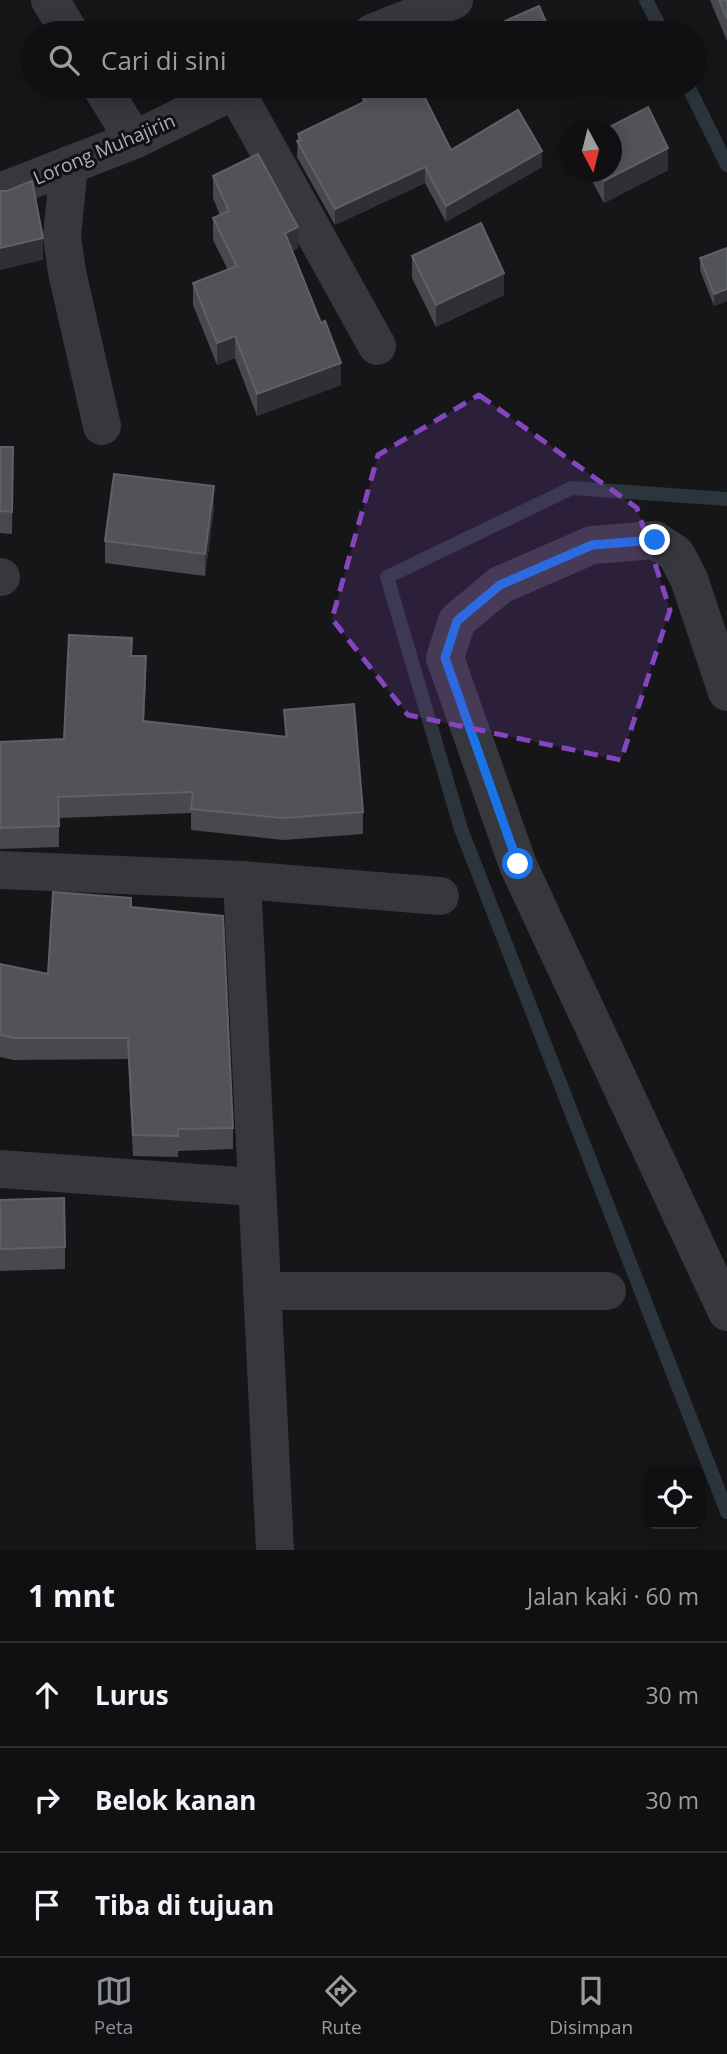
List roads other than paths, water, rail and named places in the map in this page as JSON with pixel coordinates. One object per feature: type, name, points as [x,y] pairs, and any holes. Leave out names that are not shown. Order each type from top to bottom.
[{"type":"street","points":[[50,0],[63,21]]},
{"type":"street","points":[[402,21],[454,0]]},
{"type":"street","points":[[108,98],[134,140]]},
{"type":"street","name":"Lorong Muhajirin","points":[[0,192],[134,140],[219,98]]},
{"type":"street","points":[[244,98],[377,346]]},
{"type":"street","points":[[69,165],[62,236],[67,272],[102,426]]},
{"type":"street","points":[[727,692],[689,579],[676,554],[655,540],[592,545],[500,585],[457,621],[445,658],[518,864],[727,1312]]},
{"type":"street","points":[[0,870],[242,880],[440,896]]},
{"type":"street","points":[[242,880],[254,1187],[263,1291],[275,1550]]},
{"type":"street","points":[[0,1169],[254,1187]]},
{"type":"street","points":[[263,1291],[607,1291]]},
{"type":"waterway","points":[[646,0],[657,21]]},
{"type":"waterway","points":[[694,98],[727,165]]},
{"type":"waterway","points":[[727,499],[572,488],[387,577],[461,829],[727,1512]]}]
